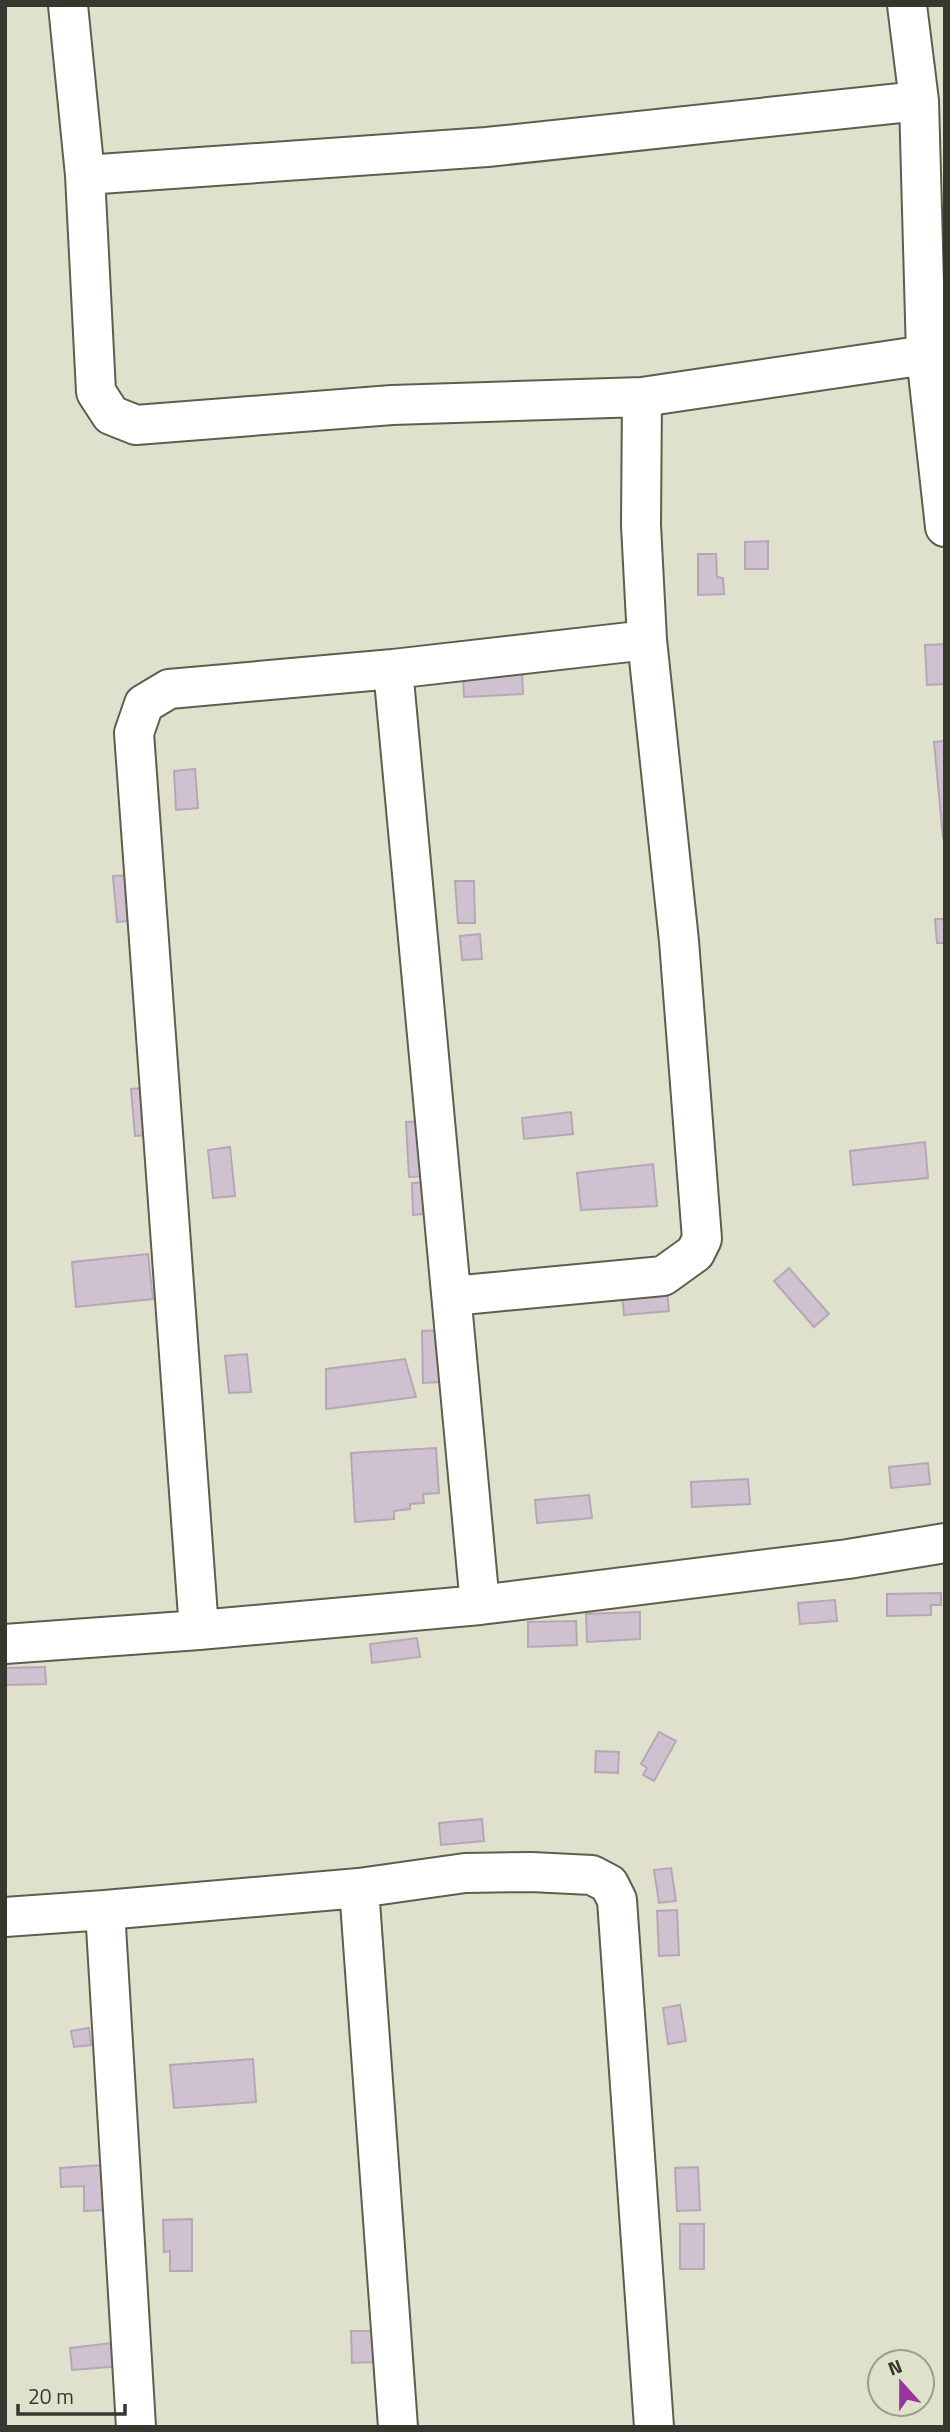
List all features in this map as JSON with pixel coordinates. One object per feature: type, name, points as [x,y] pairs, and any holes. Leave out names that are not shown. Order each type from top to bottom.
[{"type":"street","points":[[68,5],[85,175],[96,392],[111,415],[136,425],[392,405],[642,397],[926,355]]},
{"type":"street","points":[[908,5],[919,101],[926,355],[945,527]]},
{"type":"street","points":[[85,175],[487,147],[919,101]]},
{"type":"street","points":[[452,1296],[663,1276],[695,1252],[702,1240],[679,941],[648,640],[641,525],[642,397]]},
{"type":"street","points":[[199,1630],[134,733],[144,704],[169,689],[393,669],[648,640]]},
{"type":"street","points":[[393,669],[480,1605]]},
{"type":"street","points":[[5,1644],[480,1605],[848,1559],[945,1544]]},
{"type":"street","points":[[5,1917],[359,1888],[465,1873],[592,1875],[609,1884],[617,1899],[654,2427]]},
{"type":"street","points":[[359,1888],[398,2427]]},
{"type":"street","points":[[105,1910],[136,2427]]},
{"type":"building","points":[[768,541],[768,569],[745,569],[745,542]]},
{"type":"building","points":[[698,554],[716,554],[717,577],[723,578],[724,594],[698,595]]},
{"type":"building","points":[[945,644],[945,684],[927,685],[925,645]]},
{"type":"building","points":[[522,673],[523,694],[464,697],[463,676]]},
{"type":"building","points":[[945,741],[945,838],[943,838],[934,742]]},
{"type":"building","points":[[195,769],[198,808],[176,810],[174,771]]},
{"type":"building","points":[[135,875],[139,920],[117,922],[113,876]]},
{"type":"building","points":[[455,881],[474,881],[475,923],[458,923]]},
{"type":"building","points":[[935,919],[945,919],[945,943],[937,943]]},
{"type":"building","points":[[480,934],[482,959],[462,960],[460,936]]},
{"type":"building","points":[[155,1087],[159,1134],[135,1136],[131,1089]]},
{"type":"building","points":[[571,1112],[573,1134],[524,1139],[522,1118]]},
{"type":"building","points":[[425,1121],[428,1176],[409,1177],[406,1122]]},
{"type":"building","points":[[925,1142],[928,1178],[853,1185],[850,1151]]},
{"type":"building","points":[[230,1147],[235,1196],[213,1198],[208,1150]]},
{"type":"building","points":[[653,1164],[657,1206],[581,1210],[577,1173]]},
{"type":"building","points":[[431,1182],[433,1213],[413,1215],[412,1183]]},
{"type":"building","points":[[148,1254],[153,1299],[76,1307],[72,1262]]},
{"type":"building","points":[[789,1268],[829,1314],[814,1327],[774,1281]]},
{"type":"building","points":[[667,1291],[669,1311],[624,1315],[622,1295]]},
{"type":"building","points":[[440,1330],[442,1382],[423,1383],[422,1331]]},
{"type":"building","points":[[247,1354],[251,1392],[229,1393],[225,1356]]},
{"type":"building","points":[[405,1359],[416,1397],[326,1409],[326,1369]]},
{"type":"building","points":[[436,1448],[439,1493],[423,1494],[424,1503],[410,1504],[410,1509],[394,1511],[394,1519],[355,1522],[351,1453]]},
{"type":"building","points":[[928,1463],[930,1484],[891,1488],[889,1467]]},
{"type":"building","points":[[748,1479],[750,1504],[692,1507],[691,1482]]},
{"type":"building","points":[[589,1495],[592,1518],[537,1523],[535,1500]]},
{"type":"building","points":[[941,1593],[941,1605],[931,1605],[931,1615],[887,1616],[887,1594]]},
{"type":"building","points":[[835,1600],[837,1621],[800,1624],[798,1603]]},
{"type":"building","points":[[640,1612],[640,1639],[587,1642],[586,1614]]},
{"type":"building","points":[[576,1621],[577,1645],[528,1647],[528,1622]]},
{"type":"building","points":[[417,1638],[420,1657],[372,1663],[370,1644]]},
{"type":"building","points":[[45,1667],[46,1684],[5,1685],[5,1668]]},
{"type":"building","points":[[659,1732],[676,1741],[654,1781],[643,1775],[647,1768],[641,1764]]},
{"type":"building","points":[[596,1751],[619,1752],[618,1773],[595,1772]]},
{"type":"building","points":[[482,1819],[484,1841],[441,1845],[439,1823]]},
{"type":"building","points":[[671,1868],[676,1901],[659,1903],[654,1870]]},
{"type":"building","points":[[677,1910],[679,1955],[659,1956],[657,1911]]},
{"type":"building","points":[[680,2005],[686,2041],[668,2044],[663,2008]]},
{"type":"building","points":[[89,2028],[91,2045],[74,2047],[71,2031]]},
{"type":"building","points":[[253,2059],[256,2102],[174,2108],[170,2065]]},
{"type":"building","points":[[102,2165],[104,2210],[84,2211],[84,2186],[61,2187],[60,2168]]},
{"type":"building","points":[[698,2167],[700,2210],[677,2211],[675,2168]]},
{"type":"building","points":[[192,2219],[192,2271],[170,2271],[170,2251],[164,2252],[163,2220]]},
{"type":"building","points":[[680,2224],[704,2224],[704,2269],[680,2269]]},
{"type":"building","points":[[351,2331],[374,2331],[374,2362],[352,2363]]},
{"type":"building","points":[[120,2342],[122,2366],[72,2370],[70,2348]]}]
